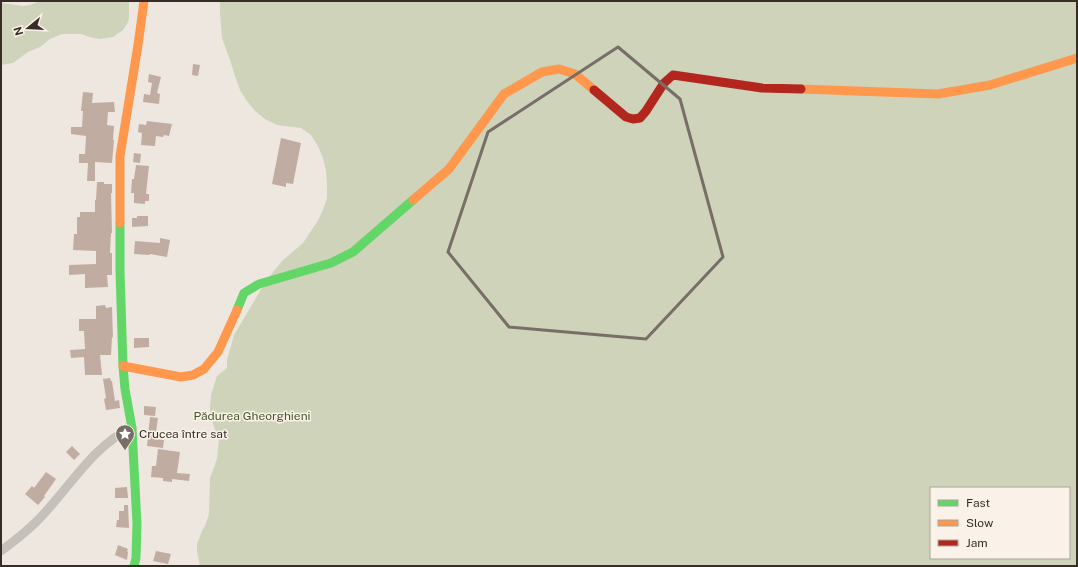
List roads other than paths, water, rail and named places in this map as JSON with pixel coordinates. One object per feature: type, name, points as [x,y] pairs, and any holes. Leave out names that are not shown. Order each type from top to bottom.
[{"type":"street","points":[[134,566],[136,558],[137,524],[132,428],[125,389],[123,366],[120,271],[120,156],[144,1]]},
{"type":"street","points":[[123,366],[181,377],[193,375],[204,369],[218,352],[244,293],[259,284],[331,263],[353,252],[449,169],[504,94],[542,72],[559,69],[574,74],[626,117],[633,119],[640,118],[664,83],[672,75],[762,88],[938,94],[990,86],[1077,58]]},
{"type":"street","points":[[1,551],[36,522],[98,451],[114,438],[132,428]]},
{"type":"place","name":"Crucea între sat","points":[[125,451]]},
{"type":"park label","name":"Pădurea Gheorghieni","points":[[252,416]]}]
